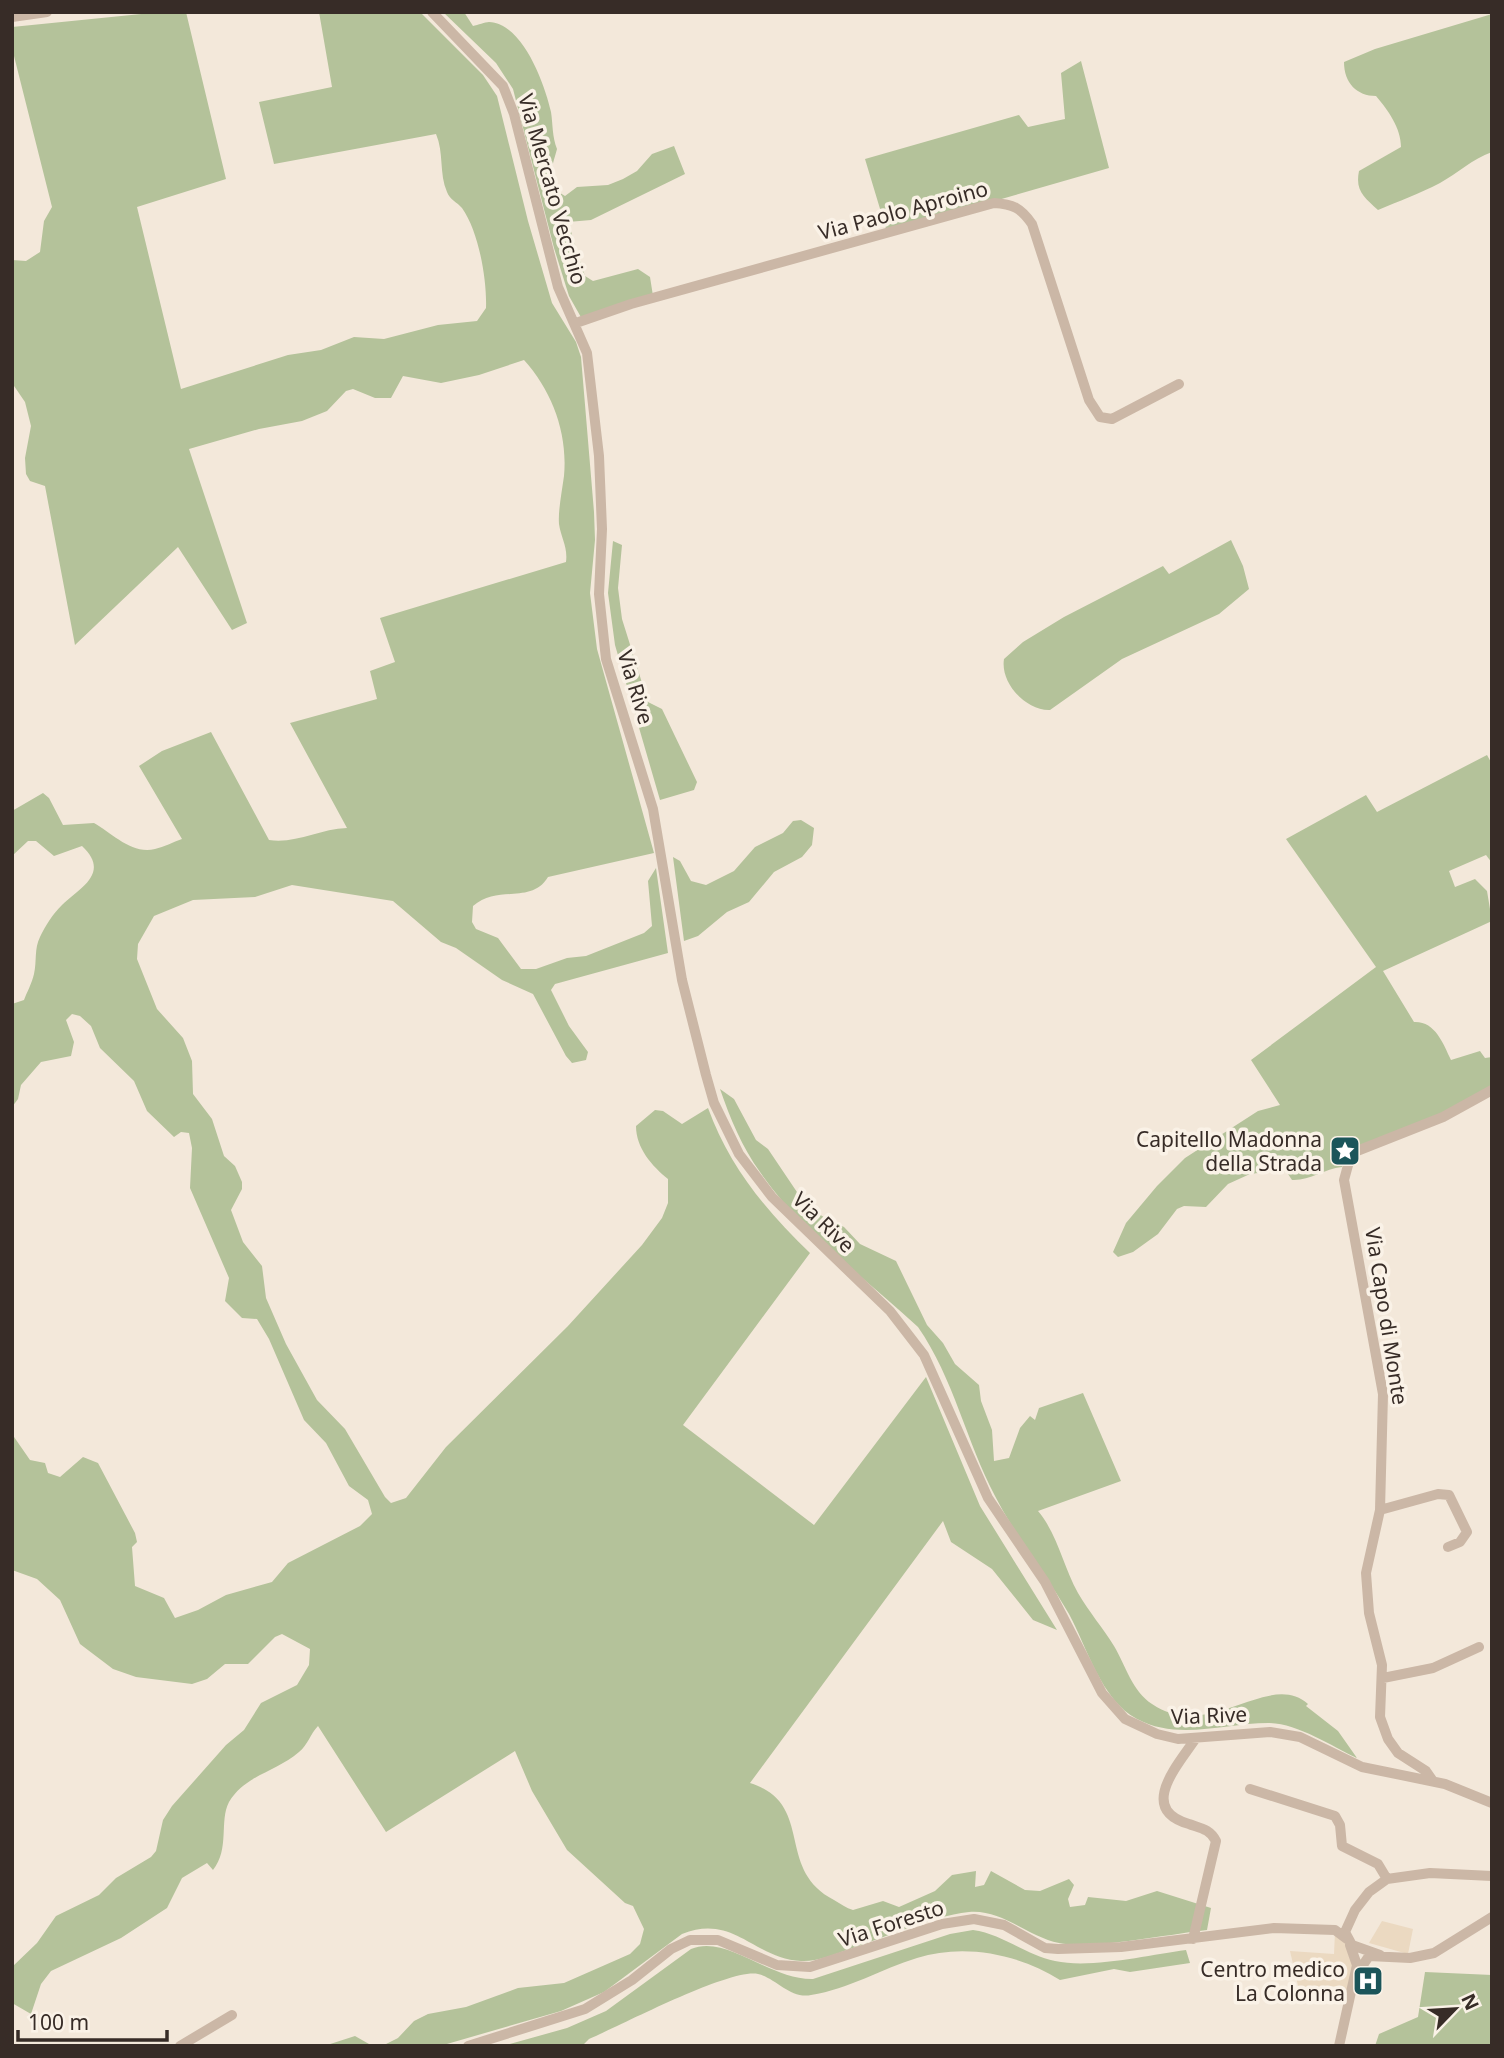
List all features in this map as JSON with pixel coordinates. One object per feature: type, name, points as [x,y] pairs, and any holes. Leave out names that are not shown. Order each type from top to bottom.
[{"type":"street","points":[[12,16],[47,12]]},
{"type":"street","name":"Via Mercato Vecchio","points":[[432,12],[503,86],[514,114],[550,263],[575,321]]},
{"type":"street","name":"Via Paolo Aproino","points":[[575,321],[994,203],[1010,204],[1023,210],[1032,224],[1089,400],[1100,417],[1112,419],[1179,383]]},
{"type":"street","name":"Via Rive","points":[[575,321],[587,353],[599,456],[602,529],[599,594],[604,652],[653,809],[682,980],[718,1112],[750,1172],[805,1232],[901,1323],[924,1355],[988,1498],[1045,1582],[1112,1706],[1125,1719],[1157,1734],[1196,1738],[1270,1732],[1300,1737],[1362,1767],[1433,1781],[1492,1803]]},
{"type":"street","name":"Via Capo di Monte","points":[[1433,1781],[1426,1771],[1398,1753],[1383,1729],[1380,1717],[1383,1678],[1366,1586],[1368,1559],[1380,1510],[1383,1394],[1345,1192],[1345,1168],[1350,1158],[1367,1145],[1443,1117],[1492,1090]]},
{"type":"street","points":[[1380,1510],[1438,1494],[1450,1495],[1467,1532],[1460,1542],[1448,1547]]},
{"type":"street","points":[[1383,1678],[1433,1668],[1479,1647]]},
{"type":"street","points":[[1193,1939],[1216,1840],[1207,1830],[1170,1817],[1163,1807],[1163,1795],[1196,1738]]},
{"type":"street","points":[[1250,1789],[1335,1816],[1340,1825],[1342,1846],[1378,1864],[1387,1879]]},
{"type":"street","points":[[1345,1932],[1370,1892],[1387,1879],[1430,1873],[1492,1877]]},
{"type":"street","points":[[1345,1932],[1356,1948],[1380,1955],[1410,1958],[1434,1953],[1492,1917]]},
{"type":"street","name":"Via Foresto","points":[[468,2046],[585,2010],[632,1980],[671,1949],[690,1940],[718,1940],[777,1965],[810,1968],[960,1920],[981,1920],[1004,1925],[1037,1944],[1058,1949],[1121,1947],[1274,1928],[1345,1932]]},
{"type":"street","points":[[1339,2046],[1357,1961],[1345,1932]]},
{"type":"street","points":[[1355,1976],[1366,1959],[1380,1955]]},
{"type":"street","points":[[180,2046],[232,2015]]},
{"type":"green space","points":[[161,12],[186,12],[226,179],[137,207],[181,389],[288,355],[321,350],[354,337],[384,339],[438,325],[477,321],[486,308],[485,284],[477,243],[468,218],[447,192],[436,134],[274,164],[259,102],[332,87],[319,12],[420,12],[483,75],[497,96],[528,221],[552,303],[576,342],[581,357],[594,512],[595,540],[590,593],[597,649],[654,853],[548,877],[541,885],[523,893],[493,896],[473,906],[472,922],[476,929],[498,938],[521,969],[536,969],[567,958],[586,956],[644,933],[652,926],[648,881],[656,868],[668,953],[555,984],[551,990],[569,1026],[588,1052],[586,1060],[572,1063],[533,994],[502,980],[456,948],[441,942],[393,901],[292,885],[255,897],[193,900],[154,916],[138,944],[137,959],[157,1009],[183,1038],[192,1061],[193,1094],[212,1119],[224,1156],[235,1166],[242,1182],[242,1189],[231,1210],[243,1242],[262,1266],[266,1298],[286,1344],[317,1400],[345,1429],[385,1497],[391,1503],[406,1498],[446,1447],[568,1326],[642,1245],[662,1218],[668,1203],[668,1179],[646,1156],[639,1142],[636,1126],[655,1110],[663,1111],[682,1124],[708,1108],[727,1149],[750,1186],[778,1221],[810,1253],[683,1425],[814,1525],[926,1377],[980,1506],[1057,1630],[1033,1620],[992,1569],[951,1542],[943,1521],[750,1783],[770,1793],[783,1806],[790,1821],[798,1855],[805,1872],[816,1887],[853,1910],[883,1901],[899,1907],[935,1891],[952,1875],[976,1871],[975,1887],[984,1885],[991,1871],[1025,1890],[1040,1891],[1069,1879],[1074,1885],[1068,1899],[1070,1907],[1085,1905],[1088,1897],[1126,1901],[1157,1891],[1211,1908],[1207,1930],[1110,1943],[1073,1945],[1048,1940],[993,1915],[969,1912],[923,1923],[830,1956],[801,1961],[770,1953],[730,1933],[716,1929],[700,1929],[682,1934],[604,1992],[561,2011],[440,2046],[324,2046],[355,2036],[369,2044],[384,2045],[398,2038],[414,2021],[428,2014],[466,2007],[518,1988],[564,1983],[630,1954],[640,1944],[644,1929],[633,1906],[625,1903],[567,1850],[532,1791],[515,1751],[386,1832],[318,1726],[299,1752],[243,1786],[229,1802],[221,1853],[213,1870],[207,1863],[182,1878],[167,1908],[121,1938],[51,1971],[41,1984],[31,2014],[12,2003],[12,1967],[37,1943],[56,1916],[99,1895],[116,1878],[151,1857],[156,1851],[163,1820],[172,1806],[226,1745],[244,1730],[261,1703],[297,1685],[309,1665],[310,1649],[282,1634],[275,1637],[248,1664],[225,1664],[207,1679],[192,1684],[136,1677],[113,1669],[80,1644],[60,1600],[37,1579],[12,1570],[12,1434],[30,1460],[45,1463],[48,1473],[60,1477],[83,1457],[98,1463],[135,1533],[137,1542],[132,1547],[135,1586],[164,1598],[175,1618],[198,1610],[226,1595],[272,1582],[288,1563],[360,1526],[372,1514],[368,1500],[349,1486],[326,1443],[304,1420],[269,1339],[257,1319],[242,1318],[225,1301],[229,1278],[190,1188],[192,1148],[189,1133],[181,1132],[174,1137],[147,1111],[134,1081],[100,1048],[91,1026],[80,1016],[72,1014],[66,1020],[74,1042],[71,1056],[41,1062],[21,1085],[18,1099],[12,1107],[12,1004],[24,1000],[34,974],[38,942],[52,916],[90,879],[94,864],[82,846],[54,856],[36,841],[28,841],[12,856],[12,811],[43,793],[49,798],[63,825],[94,823],[138,849],[165,846],[182,839],[139,766],[162,751],[211,732],[269,840],[289,840],[347,828],[290,723],[377,699],[370,671],[395,662],[380,618],[566,562],[559,524],[565,460],[560,429],[543,385],[524,360],[479,375],[441,383],[403,376],[391,398],[375,398],[353,389],[346,391],[327,411],[302,421],[259,429],[189,449],[247,623],[232,630],[178,547],[75,645],[45,486],[30,481],[26,474],[25,458],[31,426],[25,402],[12,383],[12,260],[26,261],[40,252],[44,221],[52,207],[12,48],[12,27]]},
{"type":"green space","points":[[443,12],[464,12],[473,26],[489,22],[501,25],[522,44],[538,72],[548,100],[557,149],[552,181],[565,196],[577,187],[608,185],[623,179],[637,171],[652,154],[674,146],[685,174],[591,220],[568,222],[585,276],[593,281],[638,269],[650,277],[653,296],[582,319],[569,296],[554,248],[513,89],[496,63]]},
{"type":"green space","points":[[1492,14],[1492,152],[1440,183],[1378,210],[1360,189],[1359,171],[1401,147],[1399,133],[1376,96],[1363,94],[1349,82],[1344,62],[1375,49]]},
{"type":"green space","points":[[1081,61],[1109,168],[887,232],[865,159],[1019,115],[1028,127],[1065,119],[1061,73]]},
{"type":"green space","points":[[1231,540],[1243,566],[1249,589],[1219,614],[1122,659],[1050,710],[1032,706],[1010,686],[1004,659],[1023,642],[1064,617],[1163,566],[1169,574]]},
{"type":"green space","points":[[613,541],[622,545],[618,588],[622,619],[648,702],[662,709],[697,782],[694,790],[660,800],[615,645],[608,593]]},
{"type":"green space","points":[[1487,755],[1492,764],[1492,863],[1486,855],[1449,871],[1455,887],[1475,879],[1487,891],[1492,921],[1383,971],[1414,1022],[1433,1029],[1451,1060],[1480,1051],[1485,1058],[1492,1057],[1492,1090],[1348,1158],[1342,1167],[1298,1180],[1292,1180],[1281,1170],[1250,1174],[1228,1184],[1206,1207],[1184,1206],[1177,1209],[1158,1234],[1133,1252],[1118,1257],[1113,1252],[1126,1223],[1185,1158],[1258,1111],[1280,1105],[1251,1060],[1376,967],[1286,839],[1366,795],[1377,812]]},
{"type":"green space","points":[[801,820],[814,828],[812,845],[802,857],[774,872],[749,902],[727,912],[698,936],[684,941],[673,857],[680,861],[691,881],[706,885],[734,871],[755,847],[783,833],[793,821]]},
{"type":"green space","points":[[720,1089],[734,1099],[756,1140],[768,1149],[803,1201],[822,1216],[844,1227],[860,1244],[896,1261],[927,1325],[943,1343],[955,1364],[979,1385],[981,1401],[992,1430],[994,1461],[1009,1458],[1020,1428],[1030,1416],[1035,1420],[1039,1408],[1083,1393],[1121,1481],[1038,1511],[1051,1530],[1078,1593],[1114,1646],[1134,1685],[1145,1699],[1173,1714],[1195,1716],[1275,1695],[1292,1696],[1308,1704],[1306,1706],[1338,1731],[1357,1758],[1314,1736],[1279,1724],[1169,1729],[1137,1719],[1124,1710],[1104,1686],[1069,1614],[995,1496],[951,1389],[918,1327],[834,1254],[776,1194],[742,1142]]},
{"type":"green space","points":[[973,1930],[1055,1961],[1102,1962],[1186,1950],[1190,1963],[1130,1972],[1114,1969],[1060,1980],[1027,1963],[1009,1958],[953,1951],[917,1958],[839,1988],[811,1995],[796,1994],[765,1976],[744,1974],[675,1999],[589,2039],[582,2046],[503,2046],[567,2028],[606,2011],[691,1949],[705,1946],[719,1948],[780,1973],[813,1979],[950,1934]]},
{"type":"green space","points":[[1425,1972],[1492,1975],[1492,2046],[1375,2046],[1379,2034],[1418,2017]]},
{"type":"shaded area","points":[[1382,1921],[1413,1929],[1408,1954],[1369,1943]]},
{"type":"shaded area","points":[[1335,1932],[1344,1941],[1354,1960],[1349,1995],[1338,1997],[1339,1988],[1332,1986],[1299,1990],[1290,1951],[1334,1954]]},
{"type":"place","name":"Capitello Madonna della Strada","points":[[1345,1151]]},
{"type":"place","name":"Centro medico La Colonna","points":[[1368,1981]]}]
